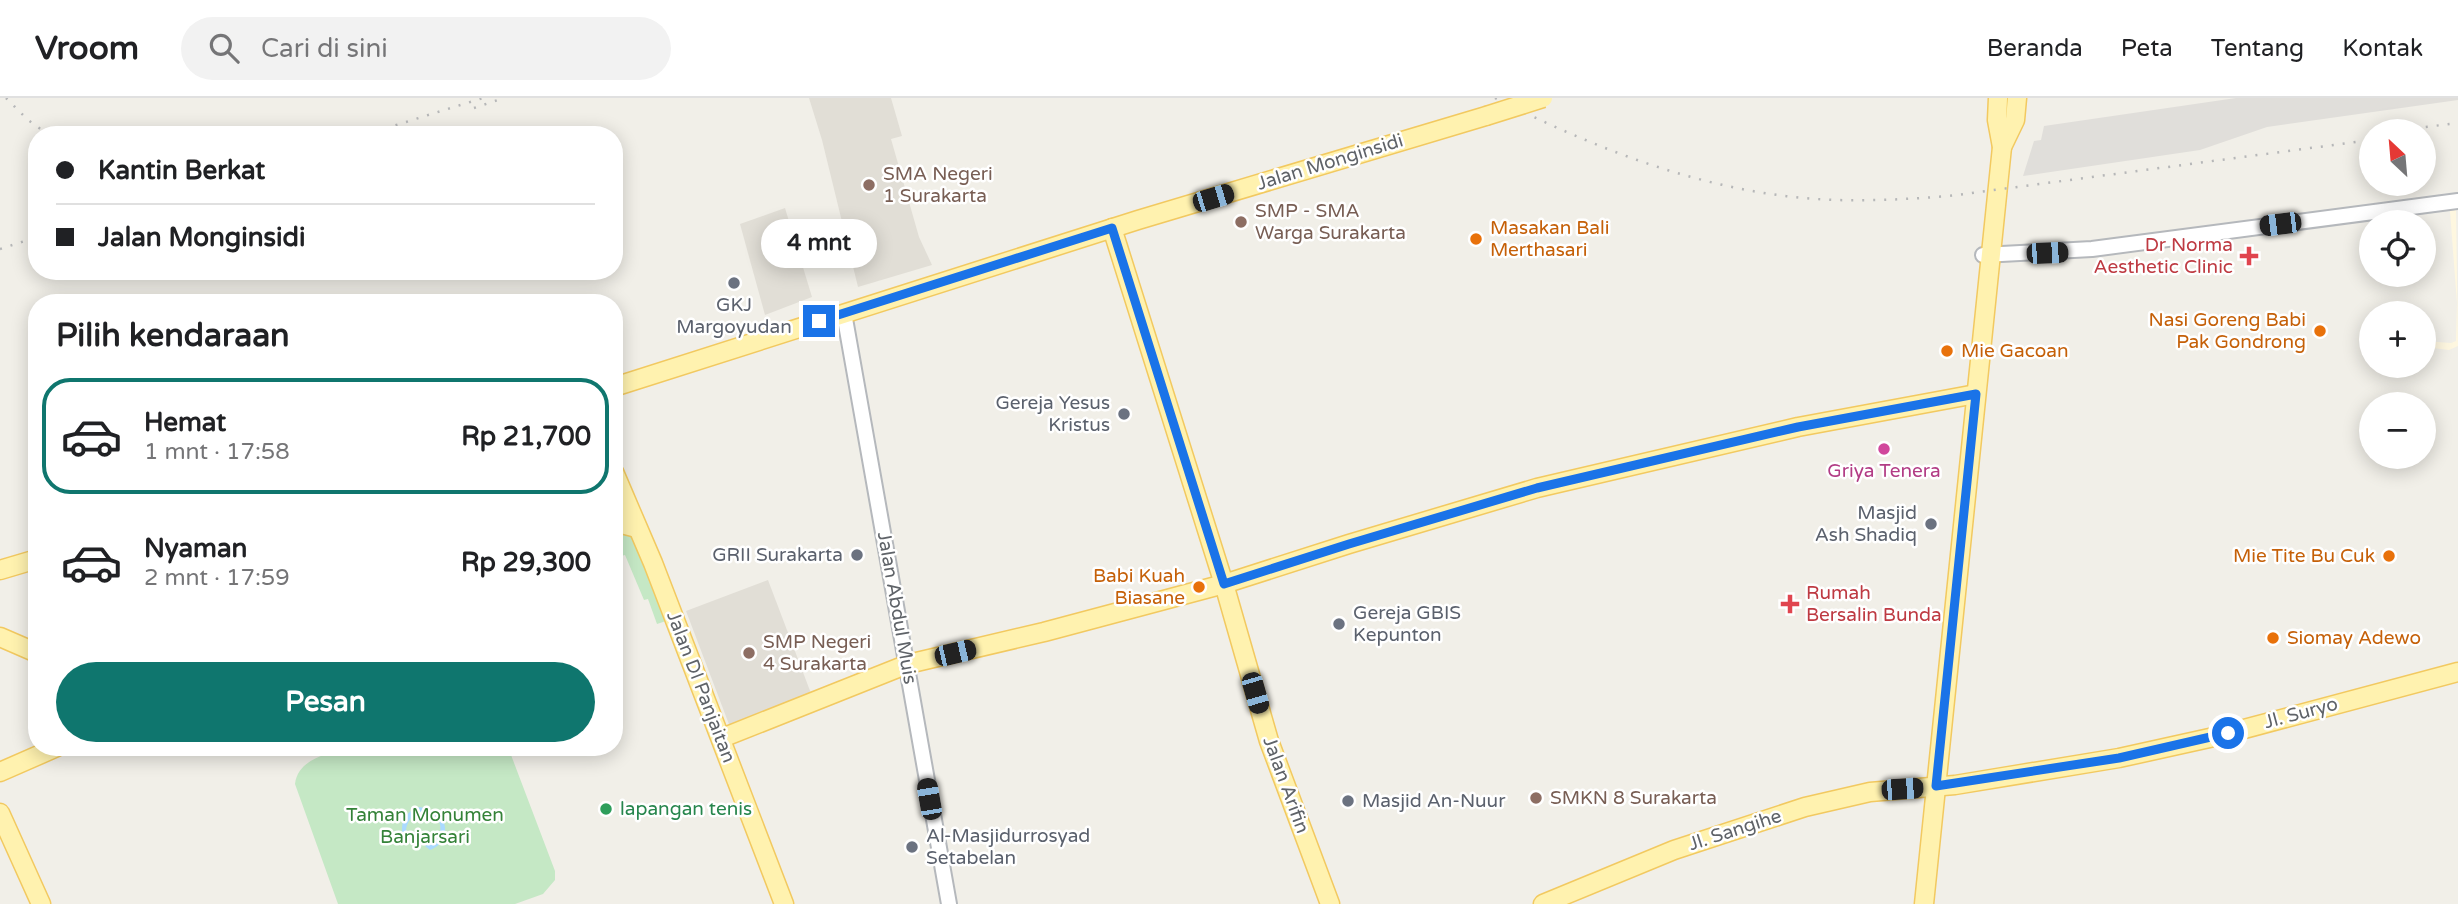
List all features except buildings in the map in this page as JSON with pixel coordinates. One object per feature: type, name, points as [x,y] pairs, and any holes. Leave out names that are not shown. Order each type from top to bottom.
[{"type":"main road","name":"Jalan Monginsidi","points":[[623,384],[1112,228],[1544,98]]},
{"type":"main road","points":[[1998,98],[1997,120],[2002,147]]},
{"type":"main road","points":[[1924,904],[1976,394],[1986,255],[2002,147],[2015,120],[2017,98]]},
{"type":"main road","name":"Jalan Arifin","points":[[1112,228],[1224,584],[1269,741],[1330,904]]},
{"type":"main road","points":[[722,738],[908,664],[1044,632],[1224,584],[1537,488],[1798,427],[1976,394]]},
{"type":"main road","name":"Jalan DI Panjaitan","points":[[623,494],[653,563],[785,904]]},
{"type":"main road","points":[[623,524],[637,527]]},
{"type":"main road","points":[[0,570],[28,562]]},
{"type":"main road","points":[[0,637],[28,649]]},
{"type":"main road","name":"Jl. Suryo","points":[[1936,786],[2133,755],[2214,737],[2458,671]]},
{"type":"main road","points":[[0,772],[36,756]]},
{"type":"main road","name":"Jl. Sangihe","points":[[1543,904],[1674,850],[1778,815],[1870,792],[1936,786]]},
{"type":"main road","points":[[0,813],[41,904]]},
{"type":"street","points":[[1986,255],[2092,249],[2458,201]]},
{"type":"street","name":"Jalan Abdul Muis","points":[[844,313],[949,904]]},
{"type":"shaded area","name":"SMA Negeri 1 Surakarta","points":[[809,98],[891,98],[902,136],[891,139],[919,237],[932,265],[858,287]]},
{"type":"shaded area","points":[[2236,98],[2458,100],[2267,127],[2200,150],[2023,176],[2034,141],[2041,140],[2044,126]]},
{"type":"shaded area","points":[[785,208],[812,297],[765,315],[740,224]]},
{"type":"shaded area","points":[[2456,210],[2458,346],[2449,350],[2436,348],[2436,342],[2456,341],[2457,303],[2450,211]]},
{"type":"shaded area","name":"SMP Negeri 4 Surakarta","points":[[768,580],[812,696],[730,727],[686,611]]},
{"type":"green space","points":[[623,528],[635,531],[672,619],[657,624],[648,599],[644,600],[625,555]]},
{"type":"green space","name":"Taman Monumen Banjarsari","points":[[322,756],[511,756],[555,871],[555,880],[543,894],[515,904],[338,904],[295,784],[301,769]]},
{"type":"water","points":[[419,807],[430,809],[429,812],[416,813],[411,818],[406,829],[409,839],[405,840],[402,830],[404,820],[410,812]]},
{"type":"water","points":[[434,810],[443,820],[445,832],[441,842],[430,850],[425,846],[436,841],[440,833],[440,822],[432,813]]},
{"type":"railway","points":[[6,98],[36,126]]},
{"type":"railway","points":[[393,126],[483,98]]},
{"type":"railway","points":[[474,108],[504,98]]},
{"type":"railway","points":[[1495,98],[1576,136],[1660,168],[1747,190],[1836,200],[1949,196],[2359,142]]},
{"type":"railway","points":[[2436,126],[2458,123]]},
{"type":"railway","points":[[0,249],[28,240]]},
{"type":"place","name":"SMA Negeri 1 Surakarta","points":[[869,185]]},
{"type":"place","name":"SMP - SMA Warga Surakarta","points":[[1241,222]]},
{"type":"place","name":"Masakan Bali Merthasari","points":[[1476,239]]},
{"type":"place","name":"Dr Norma Aesthetic Clinic","points":[[2249,256]]},
{"type":"place","name":"GKJ Margoyudan","points":[[734,283]]},
{"type":"place","name":"Nasi Goreng Babi Pak Gondrong","points":[[2320,331]]},
{"type":"place","name":"Mie Gacoan","points":[[1947,351]]},
{"type":"place","name":"Gereja Yesus Kristus","points":[[1124,414]]},
{"type":"place","name":"Griya Tenera","points":[[1884,449]]},
{"type":"place","name":"Masjid Ash Shadiq","points":[[1931,524]]},
{"type":"place","name":"GRII Surakarta","points":[[857,555]]},
{"type":"place","name":"Mie Tite Bu Cuk","points":[[2389,556]]},
{"type":"place","name":"Babi Kuah Biasane","points":[[1199,587]]},
{"type":"place","name":"Rumah Bersalin Bunda","points":[[1790,604]]},
{"type":"place","name":"Gereja GBIS Kepunton","points":[[1339,624]]},
{"type":"place","name":"Siomay Adewo","points":[[2273,638]]},
{"type":"place","name":"SMP Negeri 4 Surakarta","points":[[749,653]]},
{"type":"place","name":"SMKN 8 Surakarta","points":[[1536,798]]},
{"type":"place","name":"Masjid An-Nuur","points":[[1348,801]]},
{"type":"place","name":"lapangan tenis","points":[[606,809]]},
{"type":"place","name":"Al-Masjidurrosyad Setabelan","points":[[912,847]]},
{"type":"route","points":[[819,321],[1112,228],[1224,584],[1537,488],[1798,427],[1976,394],[1936,786],[2119,758],[2228,733]]}]
